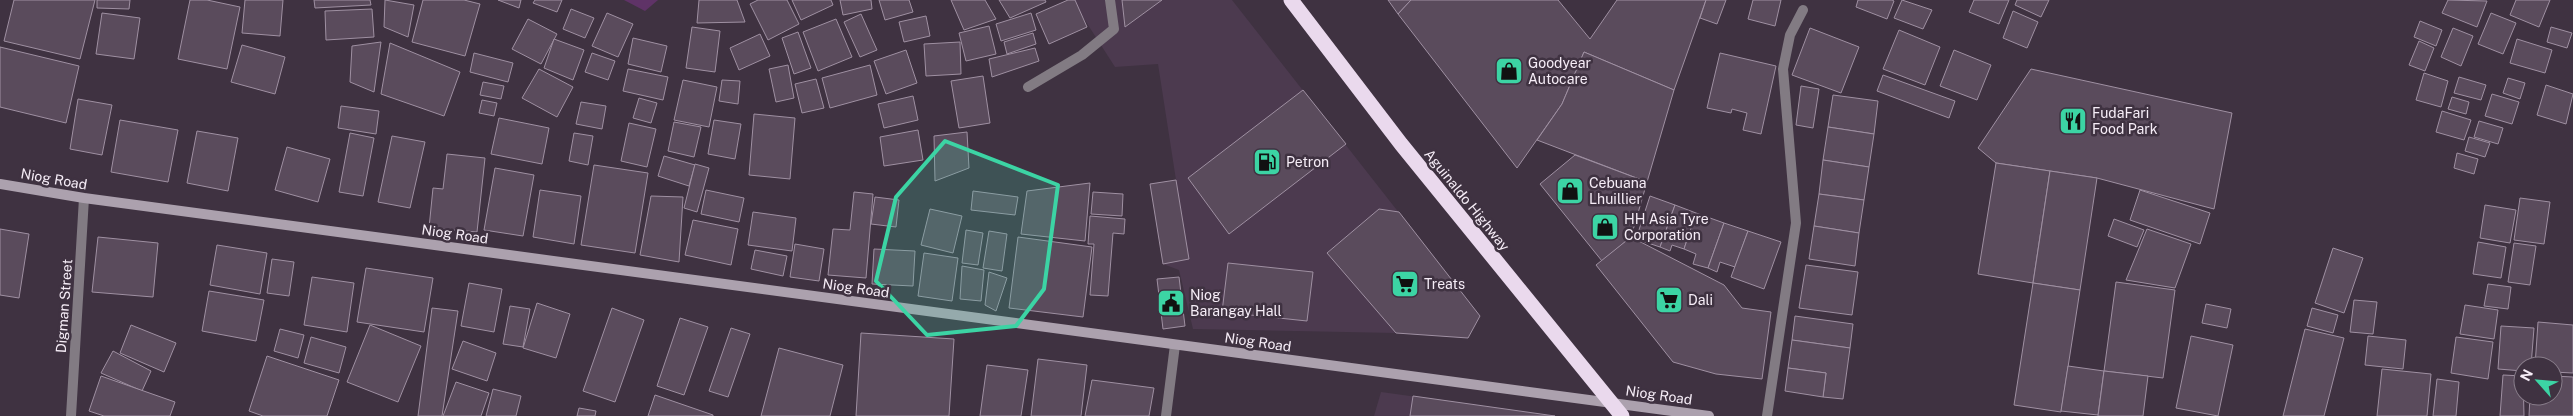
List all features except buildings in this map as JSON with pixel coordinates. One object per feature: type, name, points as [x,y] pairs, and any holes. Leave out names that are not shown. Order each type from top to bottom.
[{"type":"highway","name":"Aguinaldo Highway","points":[[1291,0],[1401,144],[1622,416]]},
{"type":"street","points":[[1028,87],[1082,55],[1114,29],[1110,0]]},
{"type":"street","points":[[1768,416],[1796,223],[1783,69],[1790,35],[1803,10]]},
{"type":"street","name":"Niog Road","points":[[0,184],[84,198],[1709,416]]},
{"type":"street","name":"Digman Street","points":[[71,416],[84,198]]},
{"type":"street","points":[[1166,416],[1175,345]]},
{"type":"highlighted area","points":[[945,141],[1058,185],[1044,289],[1016,326],[927,335],[876,281],[896,197]]},
{"type":"shaded area","points":[[624,0],[658,0],[645,11]]},
{"type":"shaded area","name":"Petron","points":[[1072,0],[1232,0],[1480,316],[1468,338],[1396,333],[1193,329],[1179,270],[1163,264],[1150,184],[1176,180],[1158,64],[1115,67]]},
{"type":"shaded area","points":[[1381,392],[1555,416],[1374,416]]},
{"type":"place","name":"Goodyear Autocare","points":[[1509,71]]},
{"type":"place","name":"FudaFari Food Park","points":[[2073,121]]},
{"type":"place","name":"Petron","points":[[1267,162]]},
{"type":"place","name":"Cebuana Lhuillier","points":[[1570,191]]},
{"type":"place","name":"HH Asia Tyre Corporation","points":[[1605,227]]},
{"type":"place","name":"Treats","points":[[1405,284]]},
{"type":"place","name":"Dali","points":[[1669,300]]},
{"type":"place","name":"Niog Barangay Hall","points":[[1171,303]]}]
